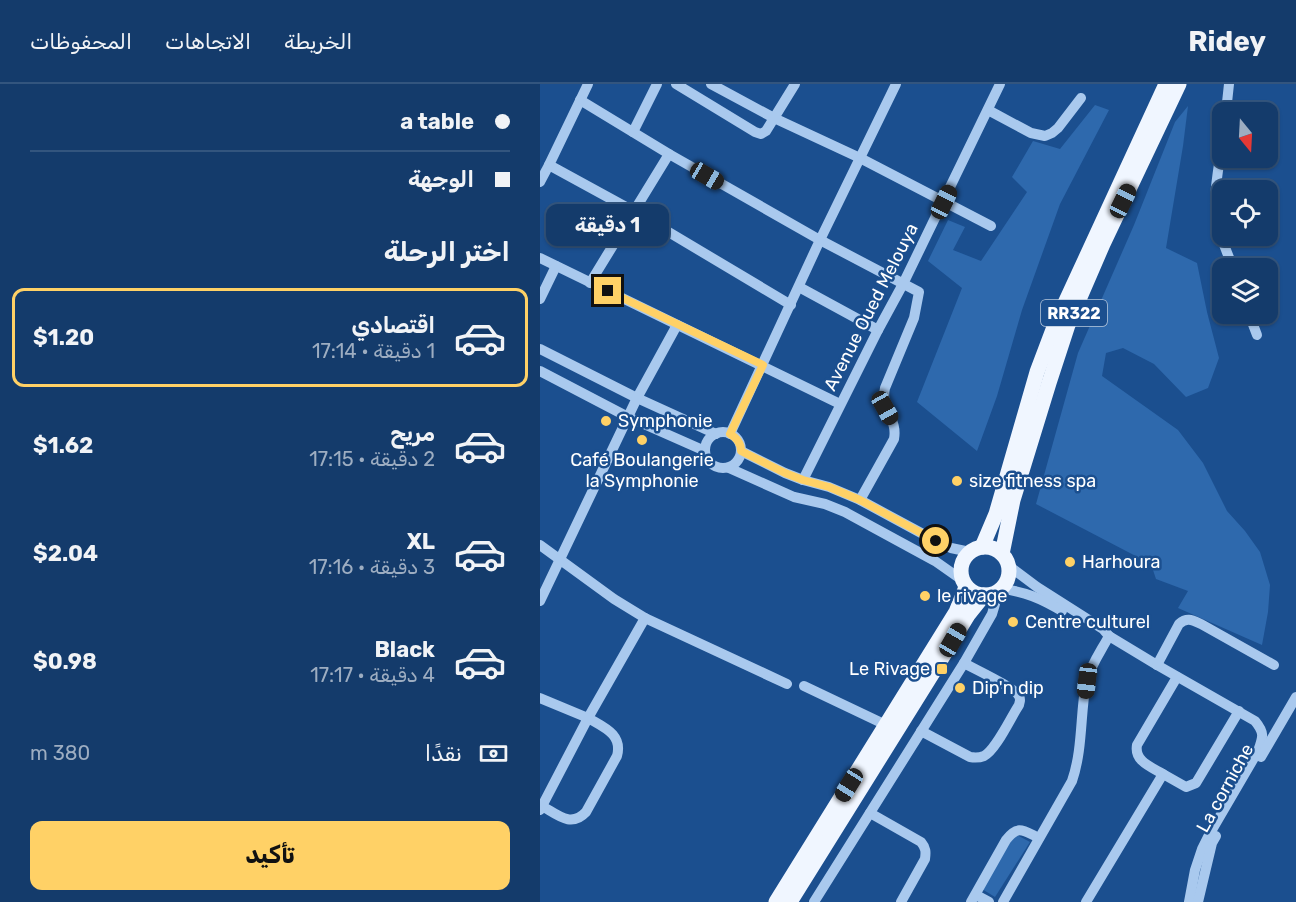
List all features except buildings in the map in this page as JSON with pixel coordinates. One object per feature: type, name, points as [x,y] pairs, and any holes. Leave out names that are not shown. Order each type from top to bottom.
[{"type":"main road","name":"RR322","points":[[776,902],[956,612],[964,583],[961,574],[962,561],[976,549],[996,514],[1038,372],[1054,327],[1166,84]]},
{"type":"main road","name":"RR322","points":[[790,902],[968,615],[1008,579],[1006,560],[1013,500],[1068,326],[1103,244],[1179,84]]},
{"type":"main road","points":[[976,549],[989,547],[996,549],[1006,560]]},
{"type":"main road","points":[[964,583],[977,594],[993,592]]},
{"type":"street","points":[[540,182],[588,84]]},
{"type":"street","points":[[633,132],[657,84]]},
{"type":"street","points":[[676,84],[754,132],[761,134],[766,130],[795,84]]},
{"type":"street","points":[[730,434],[820,240],[896,84]]},
{"type":"street","name":"Avenue Oued Melouya","points":[[803,480],[944,202],[1000,84]]},
{"type":"street","points":[[1227,102],[1229,84]]},
{"type":"street","points":[[709,103],[717,85],[774,118],[861,158],[991,226]]},
{"type":"street","points":[[988,110],[1031,133],[1045,136],[1058,128],[1081,98]]},
{"type":"street","points":[[580,100],[820,240],[919,292],[914,318],[883,396],[885,408],[894,427],[894,439],[860,500]]},
{"type":"street","points":[[590,283],[669,154]]},
{"type":"street","points":[[549,165],[635,212],[791,305]]},
{"type":"street","points":[[1219,168],[1215,212],[1217,225],[1229,258]]},
{"type":"street","points":[[540,258],[840,404]]},
{"type":"street","points":[[540,299],[556,266]]},
{"type":"street","points":[[799,287],[878,330]]},
{"type":"street","points":[[1253,324],[1257,336]]},
{"type":"street","points":[[540,601],[637,398],[677,325]]},
{"type":"street","points":[[540,349],[637,398],[716,434]]},
{"type":"street","points":[[540,371],[628,417],[705,451]]},
{"type":"street","points":[[723,432],[730,434],[739,442],[741,451],[738,460],[729,468],[723,469],[712,465],[705,456],[706,444],[716,434],[723,432]]},
{"type":"street","points":[[741,451],[785,473],[860,500],[951,548],[976,549]]},
{"type":"street","points":[[729,468],[794,497],[825,504],[845,512],[940,563],[964,583]]},
{"type":"street","points":[[540,545],[645,618],[787,684]]},
{"type":"street","points":[[1006,560],[1037,586],[1093,626]]},
{"type":"street","points":[[814,902],[964,663],[992,614],[995,604],[993,592],[1017,591],[1034,596],[1103,629],[1109,636],[1157,666],[1255,720],[1263,733],[1258,751],[1202,849],[1189,902]]},
{"type":"street","points":[[540,698],[588,718],[611,732],[618,743],[617,756],[586,812],[580,818],[572,820],[564,818],[541,808],[588,718],[645,618]]},
{"type":"street","points":[[1157,666],[1179,624],[1188,619],[1274,664]]},
{"type":"street","points":[[1003,902],[1072,781],[1076,770],[1087,681],[1109,636]]},
{"type":"street","points":[[921,731],[970,758],[984,756],[995,745],[1019,705],[1019,696],[1011,688],[964,663]]},
{"type":"street","points":[[1178,677],[1136,750],[1143,762],[1181,785],[1186,787],[1196,783],[1239,711]]},
{"type":"street","points":[[804,686],[886,725]]},
{"type":"street","name":"La corniche","points":[[1198,902],[1212,843],[1296,697]]},
{"type":"street","points":[[1086,902],[1163,774]]},
{"type":"street","points":[[870,813],[921,842],[925,847],[925,859],[905,901]]},
{"type":"street","points":[[989,902],[974,898],[1012,832],[1024,831],[1039,838]]},
{"type":"shaded area","points":[[1095,105],[1109,110],[1060,204],[1022,310],[997,396],[977,451],[917,402],[962,288],[928,261],[948,220],[965,227],[953,250],[981,261],[1027,192],[1012,177],[1033,141],[1060,149]]},
{"type":"shaded area","points":[[1188,106],[1166,248],[1197,263],[1219,358],[1208,388],[1186,397],[1154,364],[1123,348],[1106,353],[1102,376],[1178,430],[1203,463],[1227,511],[1260,552],[1270,585],[1262,645],[1178,608],[1188,591],[1156,579],[1151,564],[1036,504],[1078,353],[1134,225],[1175,122]]},
{"type":"shaded area","points":[[1015,834],[1030,842],[995,897],[982,889]]},
{"type":"place","name":"Symphonie","points":[[606,421]]},
{"type":"place","name":"Café Boulangerie la Symphonie","points":[[642,440]]},
{"type":"place","name":"size fitness spa","points":[[957,481]]},
{"type":"place","name":"Harhoura","points":[[1070,562]]},
{"type":"place","name":"le rivage","points":[[925,596]]},
{"type":"place","name":"Centre culturel","points":[[1013,622]]},
{"type":"place","name":"Le Rivage","points":[[942,669]]},
{"type":"place","name":"Dip'n dip","points":[[960,688]]},
{"type":"route","points":[[608,291],[763,365],[730,434],[739,442],[741,451],[785,473],[860,500],[936,541]]}]
